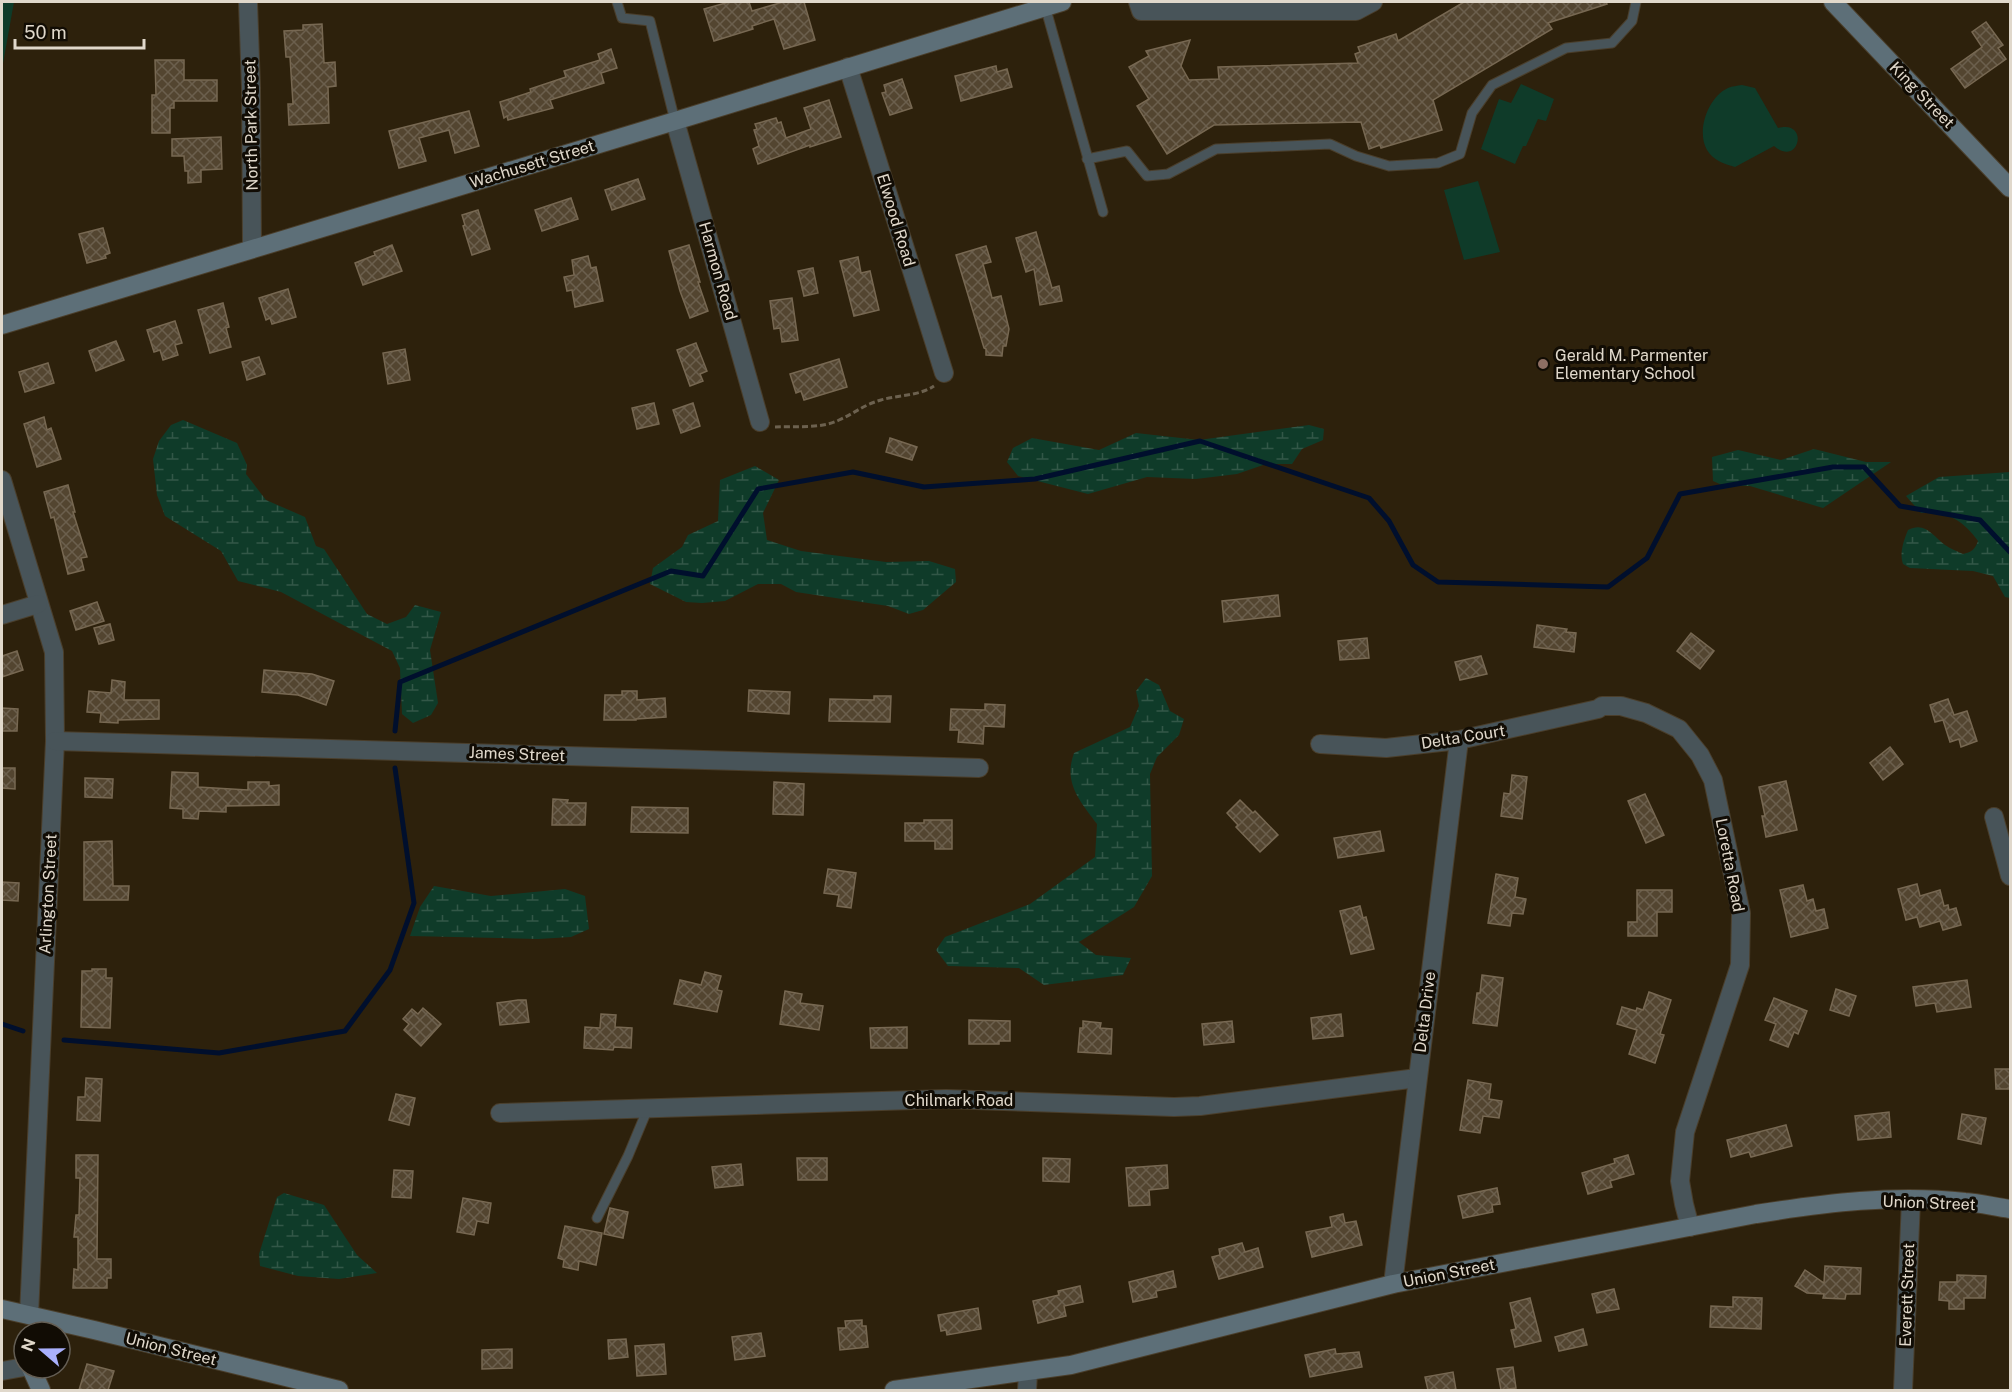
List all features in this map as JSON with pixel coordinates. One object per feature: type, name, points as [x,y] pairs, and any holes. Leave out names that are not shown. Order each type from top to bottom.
[{"type":"main road","name":"King Street","points":[[1833,2],[2010,188]]},
{"type":"main road","name":"Wachusett Street","points":[[2,325],[1054,4]]},
{"type":"main road","name":"Union Street","points":[[894,1390],[1027,1382],[1071,1365],[1393,1284],[1816,1205],[1868,1200],[1911,1200],[1965,1202],[2010,1209]]},
{"type":"main road","name":"Union Street","points":[[2,1309],[21,1320]]},
{"type":"main road","name":"Union Street","points":[[72,1328],[94,1330],[339,1390]]},
{"type":"street","name":"North Park Street","points":[[248,2],[252,249]]},
{"type":"street","points":[[1138,2],[1141,11],[1356,11],[1373,2]]},
{"type":"street","name":"Elwood Road","points":[[848,67],[944,373]]},
{"type":"street","name":"Harmon Road","points":[[675,121],[760,422]]},
{"type":"street","name":"Arlington Street","points":[[2,480],[54,652],[55,741],[28,1320]]},
{"type":"street","points":[[2,615],[38,604]]},
{"type":"street","name":"Delta Court","points":[[1320,744],[1386,748],[1459,740],[1535,724],[1598,709],[1602,706]]},
{"type":"street","name":"Loretta Road","points":[[1602,706],[1621,706],[1646,713],[1679,729],[1700,755],[1713,780],[1741,913],[1740,965],[1685,1132],[1680,1181],[1690,1227]]},
{"type":"street","name":"Delta Drive","points":[[1393,1284],[1459,740]]},
{"type":"street","name":"James Street","points":[[55,741],[979,768]]},
{"type":"street","points":[[1994,817],[2010,876]]},
{"type":"street","name":"Chilmark Road","points":[[500,1113],[946,1099],[1182,1106],[1417,1078]]},
{"type":"street","name":"Everett Street","points":[[1903,1390],[1911,1200]]},
{"type":"lane","points":[[617,2],[622,18],[650,21],[675,121]]},
{"type":"lane","points":[[1087,159],[1126,151],[1147,176],[1168,174],[1216,149],[1330,144],[1356,156],[1389,166],[1438,163],[1460,154],[1472,113],[1492,85],[1566,48],[1612,43],[1632,21],[1636,2]]},
{"type":"lane","points":[[1054,4],[1087,159],[1103,213]]},
{"type":"lane","points":[[597,1218],[628,1156],[648,1108]]},
{"type":"path","points":[[760,422],[774,427],[820,425],[838,421],[862,405],[929,390],[937,385],[944,373]]},
{"type":"green space","points":[[2,2],[14,2],[2,69]]},
{"type":"green space","points":[[1521,84],[1554,99],[1546,121],[1538,119],[1515,164],[1481,149],[1499,99],[1511,103]]},
{"type":"green space","points":[[1742,85],[1755,88],[1778,128],[1788,127],[1794,130],[1797,136],[1795,148],[1783,151],[1774,146],[1735,167],[1719,161],[1709,153],[1703,134],[1706,115],[1721,92],[1730,87]]},
{"type":"green space","points":[[1478,181],[1500,252],[1464,260],[1444,190]]},
{"type":"green space","points":[[183,420],[237,443],[247,465],[246,474],[266,500],[305,517],[316,546],[324,549],[367,614],[387,624],[406,617],[415,605],[441,612],[430,650],[438,703],[431,715],[413,723],[402,714],[400,668],[392,651],[281,592],[238,581],[221,551],[165,516],[157,495],[153,459],[159,441],[171,425]]},
{"type":"green space","points":[[1309,425],[1324,429],[1323,440],[1302,449],[1292,464],[1266,464],[1237,474],[1196,479],[1147,477],[1088,494],[1018,476],[1007,462],[1013,448],[1032,438],[1099,450],[1136,433],[1199,440]]},
{"type":"green space","points":[[1814,449],[1866,462],[1891,462],[1823,508],[1750,486],[1722,485],[1713,481],[1712,457],[1738,450],[1781,460]]},
{"type":"green space","points":[[755,466],[779,480],[763,513],[767,540],[801,551],[886,562],[929,561],[955,569],[956,582],[923,610],[909,614],[888,606],[796,592],[781,584],[758,584],[725,601],[702,603],[686,602],[650,584],[653,568],[682,547],[688,535],[718,521],[720,480]]},
{"type":"green space","points":[[2010,472],[2010,598],[2005,597],[1993,576],[1973,571],[1910,568],[1903,564],[1904,542],[1908,530],[1914,528],[1924,528],[1945,545],[1963,554],[1976,547],[1978,541],[1954,518],[1938,513],[1921,513],[1906,496],[1939,477]]},
{"type":"green space","points":[[1146,678],[1159,685],[1170,711],[1184,719],[1179,735],[1157,757],[1150,774],[1152,876],[1134,907],[1079,942],[1096,955],[1131,958],[1123,975],[1044,985],[1019,968],[948,966],[936,950],[945,937],[1030,904],[1095,857],[1097,824],[1079,799],[1072,783],[1071,764],[1074,753],[1130,727],[1139,706],[1136,691]]},
{"type":"green space","points":[[434,886],[491,896],[565,889],[585,896],[589,929],[571,937],[538,939],[410,936],[420,907]]},
{"type":"green space","points":[[284,1193],[324,1205],[357,1255],[377,1273],[339,1279],[298,1276],[260,1266],[259,1254],[277,1197]]},
{"type":"building","points":[[729,2],[749,2],[752,11],[783,2],[804,2],[815,40],[784,49],[774,19],[752,26],[753,29],[714,41],[704,9]]},
{"type":"building","points":[[1464,2],[1606,2],[1607,4],[1548,23],[1552,29],[1433,100],[1442,130],[1381,148],[1380,145],[1369,149],[1361,122],[1214,125],[1167,154],[1137,106],[1149,99],[1129,67],[1149,56],[1146,51],[1190,40],[1181,66],[1189,80],[1219,79],[1218,67],[1358,63],[1355,54],[1360,52],[1358,47],[1396,34],[1398,41]]},
{"type":"building","points":[[1986,22],[2003,45],[1998,48],[2006,59],[1965,88],[1951,69],[1982,47],[1972,32]]},
{"type":"building","points":[[322,24],[324,63],[335,62],[336,86],[328,87],[329,123],[289,125],[288,104],[293,104],[290,57],[286,57],[284,31],[303,30],[303,25]]},
{"type":"building","points":[[611,49],[617,68],[601,73],[604,83],[550,100],[553,108],[508,120],[507,116],[504,118],[500,102],[566,77],[564,71],[600,60],[598,54]]},
{"type":"building","points":[[155,60],[184,60],[184,80],[217,80],[217,101],[174,101],[174,108],[170,108],[170,133],[152,133],[152,95],[156,95]]},
{"type":"building","points":[[996,66],[997,72],[1007,69],[1012,87],[961,101],[955,76]]},
{"type":"building","points":[[902,79],[912,108],[890,115],[882,93],[886,92],[884,85]]},
{"type":"building","points":[[829,100],[841,137],[810,147],[810,145],[758,164],[753,149],[759,146],[754,130],[757,129],[755,124],[776,118],[778,123],[781,122],[786,138],[811,129],[804,108]]},
{"type":"building","points":[[469,111],[479,146],[455,153],[449,130],[419,138],[426,161],[399,168],[389,131]]},
{"type":"building","points":[[221,137],[222,169],[201,170],[201,182],[188,183],[184,156],[172,156],[172,139]]},
{"type":"building","points":[[638,179],[645,199],[612,210],[605,190]]},
{"type":"building","points":[[571,198],[578,219],[542,231],[535,210]]},
{"type":"building","points":[[478,210],[490,249],[472,255],[462,215]]},
{"type":"building","points":[[103,228],[110,253],[105,255],[106,258],[87,263],[79,234]]},
{"type":"building","points":[[1036,232],[1052,288],[1059,286],[1062,301],[1040,305],[1034,269],[1026,272],[1016,238]]},
{"type":"building","points":[[392,245],[402,271],[363,285],[355,263]]},
{"type":"building","points":[[689,245],[708,311],[690,318],[669,251]]},
{"type":"building","points":[[986,246],[991,262],[983,264],[992,298],[1001,296],[1009,329],[1002,356],[986,355],[956,255]]},
{"type":"building","points":[[588,256],[591,268],[596,267],[603,301],[575,307],[572,290],[567,291],[564,277],[574,275],[572,260]]},
{"type":"building","points":[[858,257],[861,273],[870,271],[879,310],[854,316],[840,261]]},
{"type":"building","points":[[813,268],[818,293],[804,296],[798,271]]},
{"type":"building","points":[[288,289],[296,317],[272,324],[270,318],[266,320],[259,298]]},
{"type":"building","points":[[792,298],[798,340],[782,342],[780,328],[774,329],[770,301]]},
{"type":"building","points":[[223,303],[231,347],[210,353],[198,310]]},
{"type":"building","points":[[175,321],[182,343],[175,345],[178,355],[163,360],[160,350],[154,352],[147,330]]},
{"type":"building","points":[[116,341],[124,360],[96,371],[89,351]]},
{"type":"building","points":[[696,343],[707,371],[700,374],[703,381],[690,386],[677,350]]},
{"type":"building","points":[[405,349],[410,380],[388,384],[383,353]]},
{"type":"building","points":[[259,357],[265,374],[247,380],[242,362]]},
{"type":"building","points":[[839,359],[847,387],[804,400],[801,391],[796,393],[790,374]]},
{"type":"building","points":[[48,363],[54,383],[25,392],[19,372]]},
{"type":"building","points":[[654,403],[659,424],[637,429],[632,408]]},
{"type":"building","points":[[693,403],[700,426],[681,433],[673,410]]},
{"type":"building","points":[[44,417],[47,430],[51,428],[61,459],[37,467],[24,424]]},
{"type":"building","points":[[890,438],[917,447],[912,460],[886,452]]},
{"type":"building","points":[[68,485],[75,512],[73,512],[87,557],[81,558],[84,570],[68,574],[54,517],[51,518],[44,492]]},
{"type":"building","points":[[1278,595],[1280,616],[1224,622],[1222,601]]},
{"type":"building","points":[[97,602],[104,621],[76,630],[70,611]]},
{"type":"building","points":[[110,624],[114,640],[99,644],[94,628]]},
{"type":"building","points":[[1537,625],[1567,629],[1566,632],[1576,633],[1574,652],[1534,647]]},
{"type":"building","points":[[1691,633],[1714,651],[1700,669],[1677,651]]},
{"type":"building","points":[[1367,638],[1369,658],[1340,660],[1338,641]]},
{"type":"building","points":[[17,651],[23,670],[2,677],[2,656]]},
{"type":"building","points":[[1481,656],[1487,674],[1460,680],[1455,662]]},
{"type":"building","points":[[264,670],[312,674],[334,681],[326,705],[298,695],[262,692]]},
{"type":"building","points":[[112,680],[125,682],[124,700],[159,700],[159,719],[118,720],[118,723],[100,722],[101,713],[87,712],[89,691],[111,693]]},
{"type":"building","points":[[749,690],[790,692],[789,714],[748,711]]},
{"type":"building","points":[[622,691],[637,691],[637,700],[665,698],[666,717],[604,720],[605,695],[622,695]]},
{"type":"building","points":[[874,696],[891,696],[890,722],[829,721],[830,699],[874,700]]},
{"type":"building","points":[[1948,699],[1954,715],[1967,711],[1977,741],[1961,747],[1959,739],[1950,742],[1943,720],[1935,722],[1930,705]]},
{"type":"building","points":[[985,704],[1005,705],[1004,727],[984,726],[983,744],[958,742],[959,730],[950,730],[951,709],[985,710]]},
{"type":"building","points":[[2,708],[18,709],[17,731],[2,731]]},
{"type":"building","points":[[1890,747],[1903,764],[1883,780],[1870,763]]},
{"type":"building","points":[[2,768],[15,768],[15,789],[2,788]]},
{"type":"building","points":[[172,772],[198,773],[198,787],[248,790],[248,782],[269,782],[269,786],[279,785],[279,805],[226,806],[226,812],[199,811],[198,819],[183,818],[183,809],[170,808]]},
{"type":"building","points":[[1512,775],[1527,777],[1522,819],[1501,816],[1504,793],[1510,794]]},
{"type":"building","points":[[85,778],[113,779],[112,798],[85,797]]},
{"type":"building","points":[[1786,781],[1797,830],[1766,837],[1762,816],[1765,816],[1759,787]]},
{"type":"building","points":[[774,782],[804,784],[803,815],[773,814]]},
{"type":"building","points":[[1645,794],[1664,835],[1646,843],[1628,801]]},
{"type":"building","points":[[553,799],[568,800],[567,803],[586,803],[585,825],[552,825]]},
{"type":"building","points":[[1240,800],[1253,813],[1255,811],[1278,835],[1260,852],[1236,827],[1238,825],[1227,813]]},
{"type":"building","points":[[632,807],[688,808],[688,833],[631,832]]},
{"type":"building","points":[[924,820],[952,820],[952,849],[935,849],[935,841],[905,841],[905,823],[924,823]]},
{"type":"building","points":[[1380,831],[1384,851],[1338,858],[1334,838]]},
{"type":"building","points":[[112,841],[113,886],[129,886],[128,900],[84,900],[84,842]]},
{"type":"building","points":[[828,869],[856,873],[851,908],[837,906],[839,895],[824,893]]},
{"type":"building","points":[[1496,874],[1518,878],[1515,897],[1526,899],[1523,914],[1512,913],[1510,926],[1488,923]]},
{"type":"building","points":[[2,882],[19,883],[18,901],[2,900]]},
{"type":"building","points":[[1917,884],[1920,896],[1940,890],[1944,906],[1948,905],[1949,910],[1956,908],[1961,925],[1943,930],[1940,921],[1920,927],[1917,917],[1906,920],[1898,889]]},
{"type":"building","points":[[1803,885],[1807,901],[1813,899],[1816,911],[1824,909],[1828,928],[1791,937],[1780,890]]},
{"type":"building","points":[[1637,890],[1672,890],[1672,912],[1657,912],[1657,936],[1628,936],[1628,922],[1637,922]]},
{"type":"building","points":[[1360,906],[1363,918],[1366,917],[1374,949],[1351,954],[1340,911]]},
{"type":"building","points":[[92,969],[106,969],[106,978],[112,978],[110,1028],[81,1027],[82,971],[92,971]]},
{"type":"building","points":[[705,972],[721,976],[717,990],[722,991],[717,1012],[674,1004],[680,980],[701,985]]},
{"type":"building","points":[[1482,975],[1503,978],[1497,1026],[1473,1023]]},
{"type":"building","points":[[1967,980],[1971,1007],[1937,1012],[1935,1003],[1916,1006],[1913,987]]},
{"type":"building","points":[[1836,989],[1856,996],[1849,1016],[1830,1010]]},
{"type":"building","points":[[785,991],[802,994],[800,1003],[823,1006],[819,1030],[780,1024]]},
{"type":"building","points":[[1649,992],[1671,1000],[1660,1034],[1664,1035],[1655,1063],[1629,1054],[1637,1030],[1617,1024],[1622,1007],[1636,1011],[1637,1008],[1643,1010]]},
{"type":"building","points":[[1774,998],[1807,1011],[1798,1034],[1794,1032],[1788,1047],[1770,1040],[1776,1024],[1765,1020]]},
{"type":"building","points":[[526,1000],[529,1022],[500,1025],[497,1003]]},
{"type":"building","points":[[423,1008],[441,1024],[421,1046],[404,1030],[409,1024],[403,1019],[412,1009],[418,1014]]},
{"type":"building","points":[[601,1014],[616,1015],[615,1027],[632,1028],[631,1048],[614,1047],[613,1050],[584,1048],[585,1027],[600,1028]]},
{"type":"building","points":[[1341,1014],[1343,1036],[1313,1039],[1311,1018]]},
{"type":"building","points":[[969,1020],[1010,1021],[1010,1041],[999,1041],[999,1044],[969,1044]]},
{"type":"building","points":[[1083,1021],[1101,1023],[1100,1028],[1112,1029],[1111,1054],[1078,1052],[1080,1028],[1083,1028]]},
{"type":"building","points":[[1232,1021],[1234,1042],[1204,1045],[1202,1024]]},
{"type":"building","points":[[907,1027],[907,1048],[871,1048],[870,1028]]},
{"type":"building","points":[[1995,1069],[2010,1069],[2010,1089],[1996,1089]]},
{"type":"building","points":[[86,1078],[102,1079],[100,1121],[77,1120],[78,1097],[85,1097]]},
{"type":"building","points":[[1468,1080],[1491,1084],[1489,1099],[1502,1101],[1499,1118],[1483,1116],[1480,1133],[1460,1130]]},
{"type":"building","points":[[396,1094],[415,1098],[409,1125],[389,1120]]},
{"type":"building","points":[[1889,1112],[1891,1137],[1858,1140],[1855,1116]]},
{"type":"building","points":[[1962,1114],[1986,1118],[1981,1144],[1958,1139]]},
{"type":"building","points":[[1786,1125],[1792,1146],[1751,1157],[1749,1152],[1731,1157],[1727,1140]]},
{"type":"building","points":[[76,1155],[98,1155],[97,1259],[111,1259],[111,1278],[107,1278],[107,1288],[73,1288],[74,1269],[78,1270],[78,1237],[74,1237],[76,1215],[79,1215],[80,1178],[76,1178]]},
{"type":"building","points":[[1628,1155],[1634,1174],[1610,1181],[1612,1187],[1588,1194],[1582,1173],[1615,1163],[1614,1159]]},
{"type":"building","points":[[797,1158],[827,1158],[827,1180],[798,1180]]},
{"type":"building","points":[[1043,1158],[1070,1159],[1069,1182],[1043,1181]]},
{"type":"building","points":[[741,1164],[743,1185],[715,1188],[712,1167]]},
{"type":"building","points":[[1167,1165],[1168,1188],[1149,1190],[1150,1205],[1129,1206],[1126,1168]]},
{"type":"building","points":[[394,1170],[413,1171],[411,1198],[392,1197]]},
{"type":"building","points":[[1497,1188],[1500,1204],[1492,1205],[1493,1212],[1463,1218],[1458,1196]]},
{"type":"building","points":[[463,1198],[491,1203],[488,1223],[477,1221],[474,1235],[457,1232]]},
{"type":"building","points":[[610,1208],[628,1212],[623,1238],[604,1234]]},
{"type":"building","points":[[1343,1214],[1345,1223],[1356,1221],[1362,1245],[1312,1257],[1306,1232],[1332,1227],[1330,1217]]},
{"type":"building","points":[[565,1226],[602,1233],[596,1265],[579,1261],[578,1270],[563,1267],[564,1260],[558,1258]]},
{"type":"building","points":[[1242,1243],[1245,1252],[1258,1248],[1263,1267],[1219,1279],[1212,1257],[1220,1255],[1219,1249]]},
{"type":"building","points":[[1825,1266],[1861,1268],[1860,1294],[1846,1294],[1845,1299],[1823,1298],[1824,1294],[1807,1293],[1795,1286],[1805,1270],[1824,1283]]},
{"type":"building","points":[[1173,1271],[1176,1287],[1156,1291],[1157,1297],[1133,1302],[1129,1282]]},
{"type":"building","points":[[1957,1275],[1986,1276],[1985,1298],[1964,1298],[1964,1309],[1949,1309],[1949,1301],[1939,1300],[1940,1282],[1957,1282]]},
{"type":"building","points":[[1080,1286],[1083,1302],[1064,1306],[1066,1316],[1038,1323],[1033,1301],[1059,1295],[1058,1291]]},
{"type":"building","points":[[1614,1289],[1619,1309],[1597,1313],[1592,1294]]},
{"type":"building","points":[[1733,1297],[1762,1298],[1761,1329],[1710,1327],[1711,1306],[1733,1307]]},
{"type":"building","points":[[1530,1298],[1541,1341],[1515,1347],[1511,1330],[1516,1329],[1510,1303]]},
{"type":"building","points":[[978,1308],[981,1329],[947,1335],[946,1330],[941,1331],[938,1315]]},
{"type":"building","points":[[862,1320],[862,1326],[866,1326],[868,1347],[840,1350],[838,1328],[846,1328],[845,1321]]},
{"type":"building","points":[[1583,1329],[1587,1345],[1559,1351],[1555,1337]]},
{"type":"building","points":[[761,1333],[765,1356],[735,1360],[732,1337]]},
{"type":"building","points":[[626,1339],[628,1357],[609,1359],[608,1340]]},
{"type":"building","points":[[664,1344],[666,1374],[637,1376],[635,1346]]},
{"type":"building","points":[[512,1349],[512,1368],[482,1369],[482,1350]]},
{"type":"building","points":[[1335,1349],[1336,1354],[1359,1352],[1362,1367],[1310,1377],[1305,1355]]},
{"type":"building","points":[[87,1364],[114,1371],[108,1390],[79,1390]]},
{"type":"building","points":[[1513,1367],[1516,1388],[1501,1390],[1497,1369]]},
{"type":"building","points":[[1453,1372],[1456,1390],[1428,1390],[1425,1377]]},
{"type":"waterway","points":[[395,731],[400,682],[671,571],[703,576],[758,489],[853,472],[924,487],[1035,479],[1200,441],[1369,498],[1389,521],[1413,565],[1438,582],[1608,587],[1647,558],[1680,494],[1833,467],[1864,467],[1900,506],[1980,520],[2010,552]]},
{"type":"waterway","points":[[64,1040],[219,1053],[345,1031],[390,970],[414,903],[395,768]]},
{"type":"waterway","points":[[2,1024],[23,1031]]},
{"type":"place","name":"Gerald M. Parmenter Elementary School","points":[[1543,364]]}]
